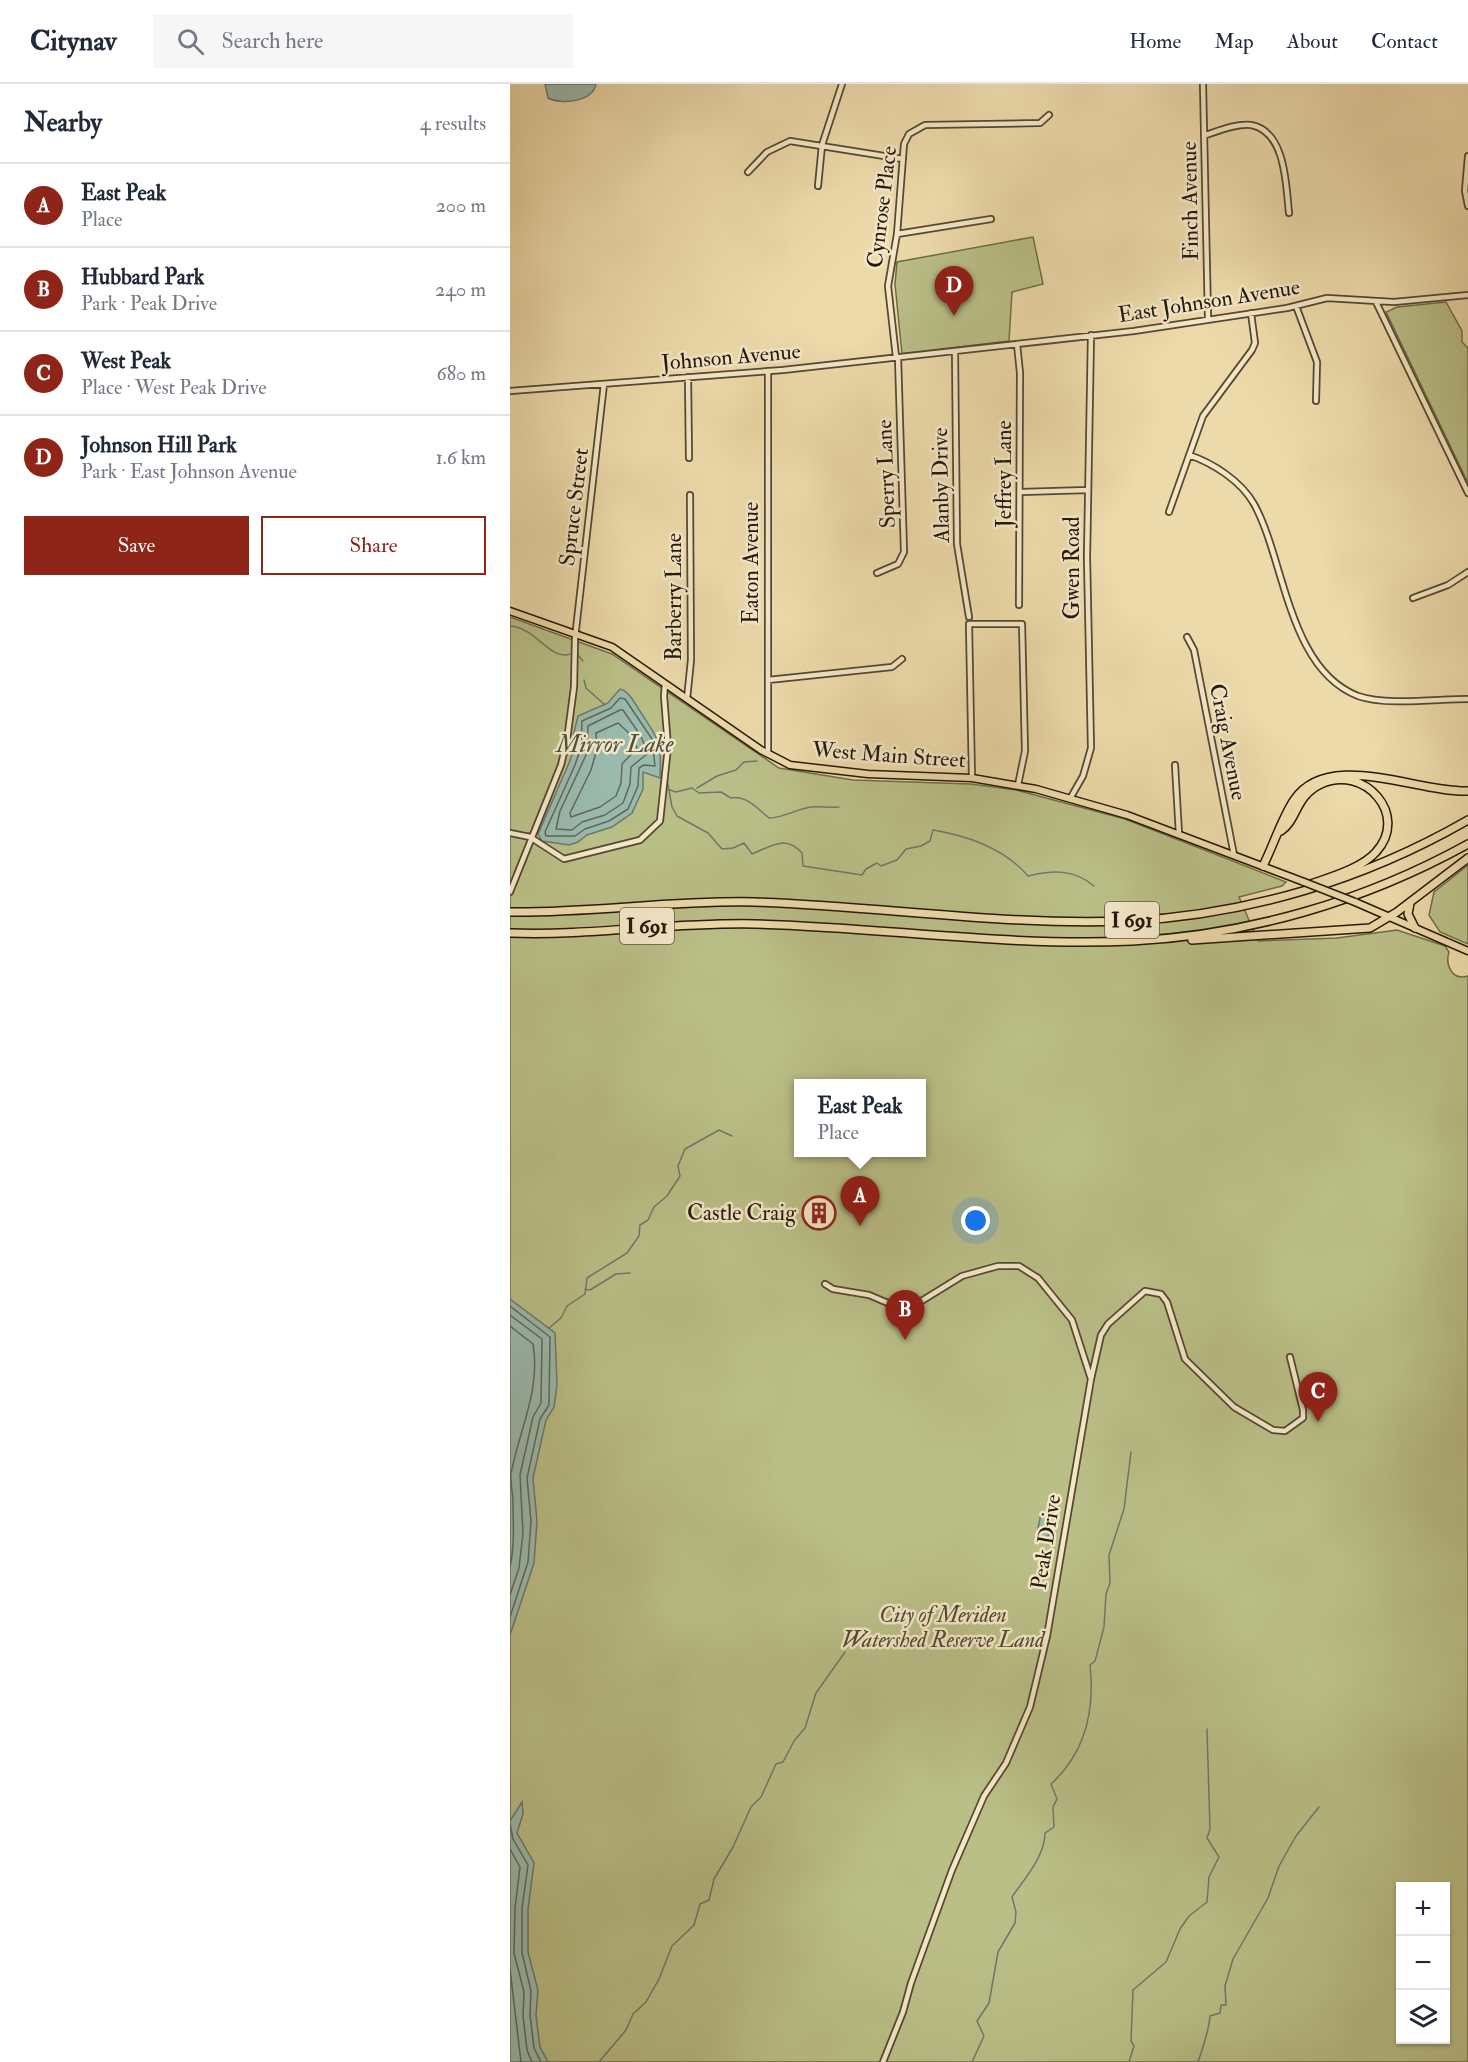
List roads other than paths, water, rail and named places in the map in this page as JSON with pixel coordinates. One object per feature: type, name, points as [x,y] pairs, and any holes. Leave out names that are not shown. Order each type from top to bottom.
[{"type":"highway","points":[[1281,831],[1281,825],[1299,794],[1311,783],[1329,776],[1349,775],[1442,790],[1468,791]]},
{"type":"highway","points":[[1263,866],[1281,831],[1305,795],[1322,783],[1334,780],[1353,780],[1368,786],[1380,798],[1387,815],[1384,840],[1371,857],[1280,897]]},
{"type":"highway","name":"I 691","points":[[514,912],[744,902],[1095,921],[1195,914],[1280,897],[1376,866],[1468,820]]},
{"type":"highway","name":"I 691","points":[[512,934],[738,923],[1068,942],[1156,939],[1242,927],[1327,905],[1398,879],[1468,844]]},
{"type":"highway","points":[[1156,939],[1177,941],[1365,929],[1411,902],[1468,858]]},
{"type":"highway","points":[[1411,902],[1408,916],[1415,928]]},
{"type":"main road","name":"West Main Street","points":[[510,611],[612,647],[768,754],[796,766],[845,772],[972,778],[1071,797],[1263,866],[1355,902],[1468,951]]},
{"type":"street","points":[[818,186],[822,145],[842,84]]},
{"type":"street","name":"Finch Avenue","points":[[1203,84],[1206,135],[1208,318]]},
{"type":"street","name":"Cynrose Place","points":[[897,357],[888,286],[897,234],[903,159],[909,134],[925,125],[1040,123],[1049,115]]},
{"type":"street","points":[[1206,135],[1251,125],[1268,133],[1278,152],[1285,176],[1289,213]]},
{"type":"street","points":[[748,172],[778,146],[790,141],[903,159]]},
{"type":"street","points":[[1468,156],[1465,191],[1468,206]]},
{"type":"street","points":[[897,234],[991,219]]},
{"type":"street","name":"East Johnson Avenue","points":[[955,351],[1251,313],[1296,306],[1327,298],[1376,302],[1422,301],[1468,296]]},
{"type":"street","points":[[1376,302],[1468,493]]},
{"type":"street","points":[[1296,306],[1317,362],[1317,401]]},
{"type":"street","points":[[1170,512],[1203,416],[1255,343],[1251,313]]},
{"type":"street","name":"Gwen Road","points":[[1071,797],[1083,776],[1091,748],[1087,557],[1091,335]]},
{"type":"street","name":"Jeffrey Lane","points":[[1017,344],[1020,373],[1021,492],[1019,605]]},
{"type":"street","name":"Johnson Avenue","points":[[510,391],[768,371],[955,351]]},
{"type":"street","name":"Alanby Drive","points":[[955,351],[957,544],[969,618]]},
{"type":"street","name":"Sperry Lane","points":[[877,573],[898,564],[904,552],[897,357]]},
{"type":"street","name":"Eaton Avenue","points":[[768,371],[768,754]]},
{"type":"street","points":[[688,377],[689,458]]},
{"type":"street","name":"Spruce Street","points":[[510,892],[511,883],[565,751],[573,697],[576,633],[604,384]]},
{"type":"street","points":[[1189,456],[1216,466],[1252,501],[1301,635],[1336,682],[1358,695],[1374,699],[1468,699]]},
{"type":"street","points":[[1021,492],[1088,490]]},
{"type":"street","name":"Barberry Lane","points":[[687,699],[691,660],[690,495]]},
{"type":"street","points":[[1413,598],[1448,585],[1468,572]]},
{"type":"street","points":[[972,778],[969,624],[1022,624],[1025,751],[1018,785]]},
{"type":"street","name":"Craig Avenue","points":[[1187,637],[1194,650],[1234,855]]},
{"type":"street","points":[[768,680],[892,667],[902,659]]},
{"type":"street","points":[[510,833],[530,837],[564,859],[633,843],[645,837],[656,827],[662,816],[662,786],[668,747],[665,684]]},
{"type":"street","points":[[1175,765],[1179,834]]},
{"type":"street","name":"Peak Drive","points":[[825,1284],[834,1289],[869,1294],[902,1309],[915,1305],[962,1276],[998,1266],[1019,1266],[1038,1278],[1071,1320],[1091,1379],[1047,1636],[1030,1707],[1006,1763],[984,1796],[952,1870],[911,1983],[903,2012],[883,2062]]},
{"type":"street","points":[[1091,1379],[1101,1335],[1108,1324],[1145,1291],[1161,1294],[1167,1302],[1185,1359],[1234,1407],[1273,1430],[1285,1431],[1302,1418],[1303,1410],[1290,1357]]},
{"type":"water","points":[[545,84],[596,84],[594,90],[583,98],[561,101],[548,98]]},
{"type":"water","name":"Mirror Lake","points":[[620,689],[632,699],[657,740],[660,755],[660,778],[643,772],[643,789],[632,813],[612,827],[587,835],[569,845],[542,841],[538,834],[575,746],[573,736],[578,716],[608,703]]},
{"type":"water","points":[[510,1299],[555,1333],[557,1385],[554,1407],[546,1420],[533,1478],[537,1521],[534,1563],[510,1635]]},
{"type":"water","points":[[1041,1513],[1046,1513],[1051,1520],[1052,1532],[1042,1541],[1038,1529]]},
{"type":"water","points":[[522,1802],[523,1814],[517,1833],[534,1863],[528,1909],[528,1952],[538,1990],[536,2015],[540,2047],[548,2062],[510,2062],[510,1821]]},
{"type":"waterway","points":[[510,626],[528,632],[556,653],[570,654]]},
{"type":"waterway","points":[[577,654],[583,661]]},
{"type":"waterway","points":[[584,680],[586,688],[605,705]]},
{"type":"waterway","points":[[697,788],[717,776],[736,770],[744,762],[757,761]]},
{"type":"waterway","points":[[667,780],[672,807],[677,816],[708,833],[722,849],[733,848],[744,843],[752,854],[777,844],[790,844],[802,853],[803,866],[862,875],[866,869],[877,863],[881,866],[897,860],[906,849],[921,846],[930,841],[933,830],[985,845],[1008,858],[1028,876],[1063,872],[1079,876],[1094,886]]},
{"type":"waterway","points":[[670,790],[676,792],[692,788],[699,793],[721,792],[731,798],[747,801],[769,818],[780,817],[811,807],[839,807]]},
{"type":"waterway","points":[[549,1328],[561,1318],[567,1306],[585,1294],[587,1278],[627,1253],[639,1236],[640,1225],[648,1220],[654,1207],[667,1196],[680,1176],[678,1166],[685,1149],[719,1130],[732,1136]]},
{"type":"waterway","points":[[585,1289],[590,1290],[616,1274],[630,1273]]},
{"type":"waterway","points":[[972,2062],[984,2036],[977,2021],[989,2003],[998,1952],[1015,1923],[1016,1912],[1012,1897],[1038,1858],[1045,1833],[1054,1827],[1053,1807],[1057,1799],[1051,1784],[1072,1759],[1085,1730],[1091,1698],[1090,1665],[1095,1661],[1104,1627],[1106,1594],[1110,1583],[1109,1555],[1124,1509],[1131,1452]]},
{"type":"waterway","points":[[599,2062],[626,2030],[633,2014],[646,2002],[659,1979],[672,1946],[694,1925],[700,1904],[709,1900],[714,1879],[733,1847],[751,1807],[761,1797],[776,1764],[783,1762],[794,1741],[805,1728],[816,1693],[845,1652]]},
{"type":"waterway","points":[[1129,2062],[1134,2046],[1131,2041],[1133,1990],[1166,1962],[1180,1929],[1189,1916],[1207,1902],[1209,1877],[1219,1857],[1207,1838],[1210,1829],[1207,1729]]},
{"type":"waterway","points":[[1198,2062],[1210,2016],[1220,2013],[1221,2005],[1226,2005],[1225,1986],[1233,1959],[1268,1898],[1279,1866],[1296,1836],[1319,1807]]},
{"type":"place","name":"Johnson Hill Park","points":[[954,316]]},
{"type":"place","name":"Castle Craig","points":[[819,1213]]},
{"type":"place","name":"East Peak","points":[[860,1226]]},
{"type":"place","name":"Hubbard Park","points":[[905,1340]]},
{"type":"place","name":"West Peak","points":[[1318,1422]]},
{"type":"park label","name":"City of Meriden Watershed Reserve Land","points":[[943,1628]]}]
